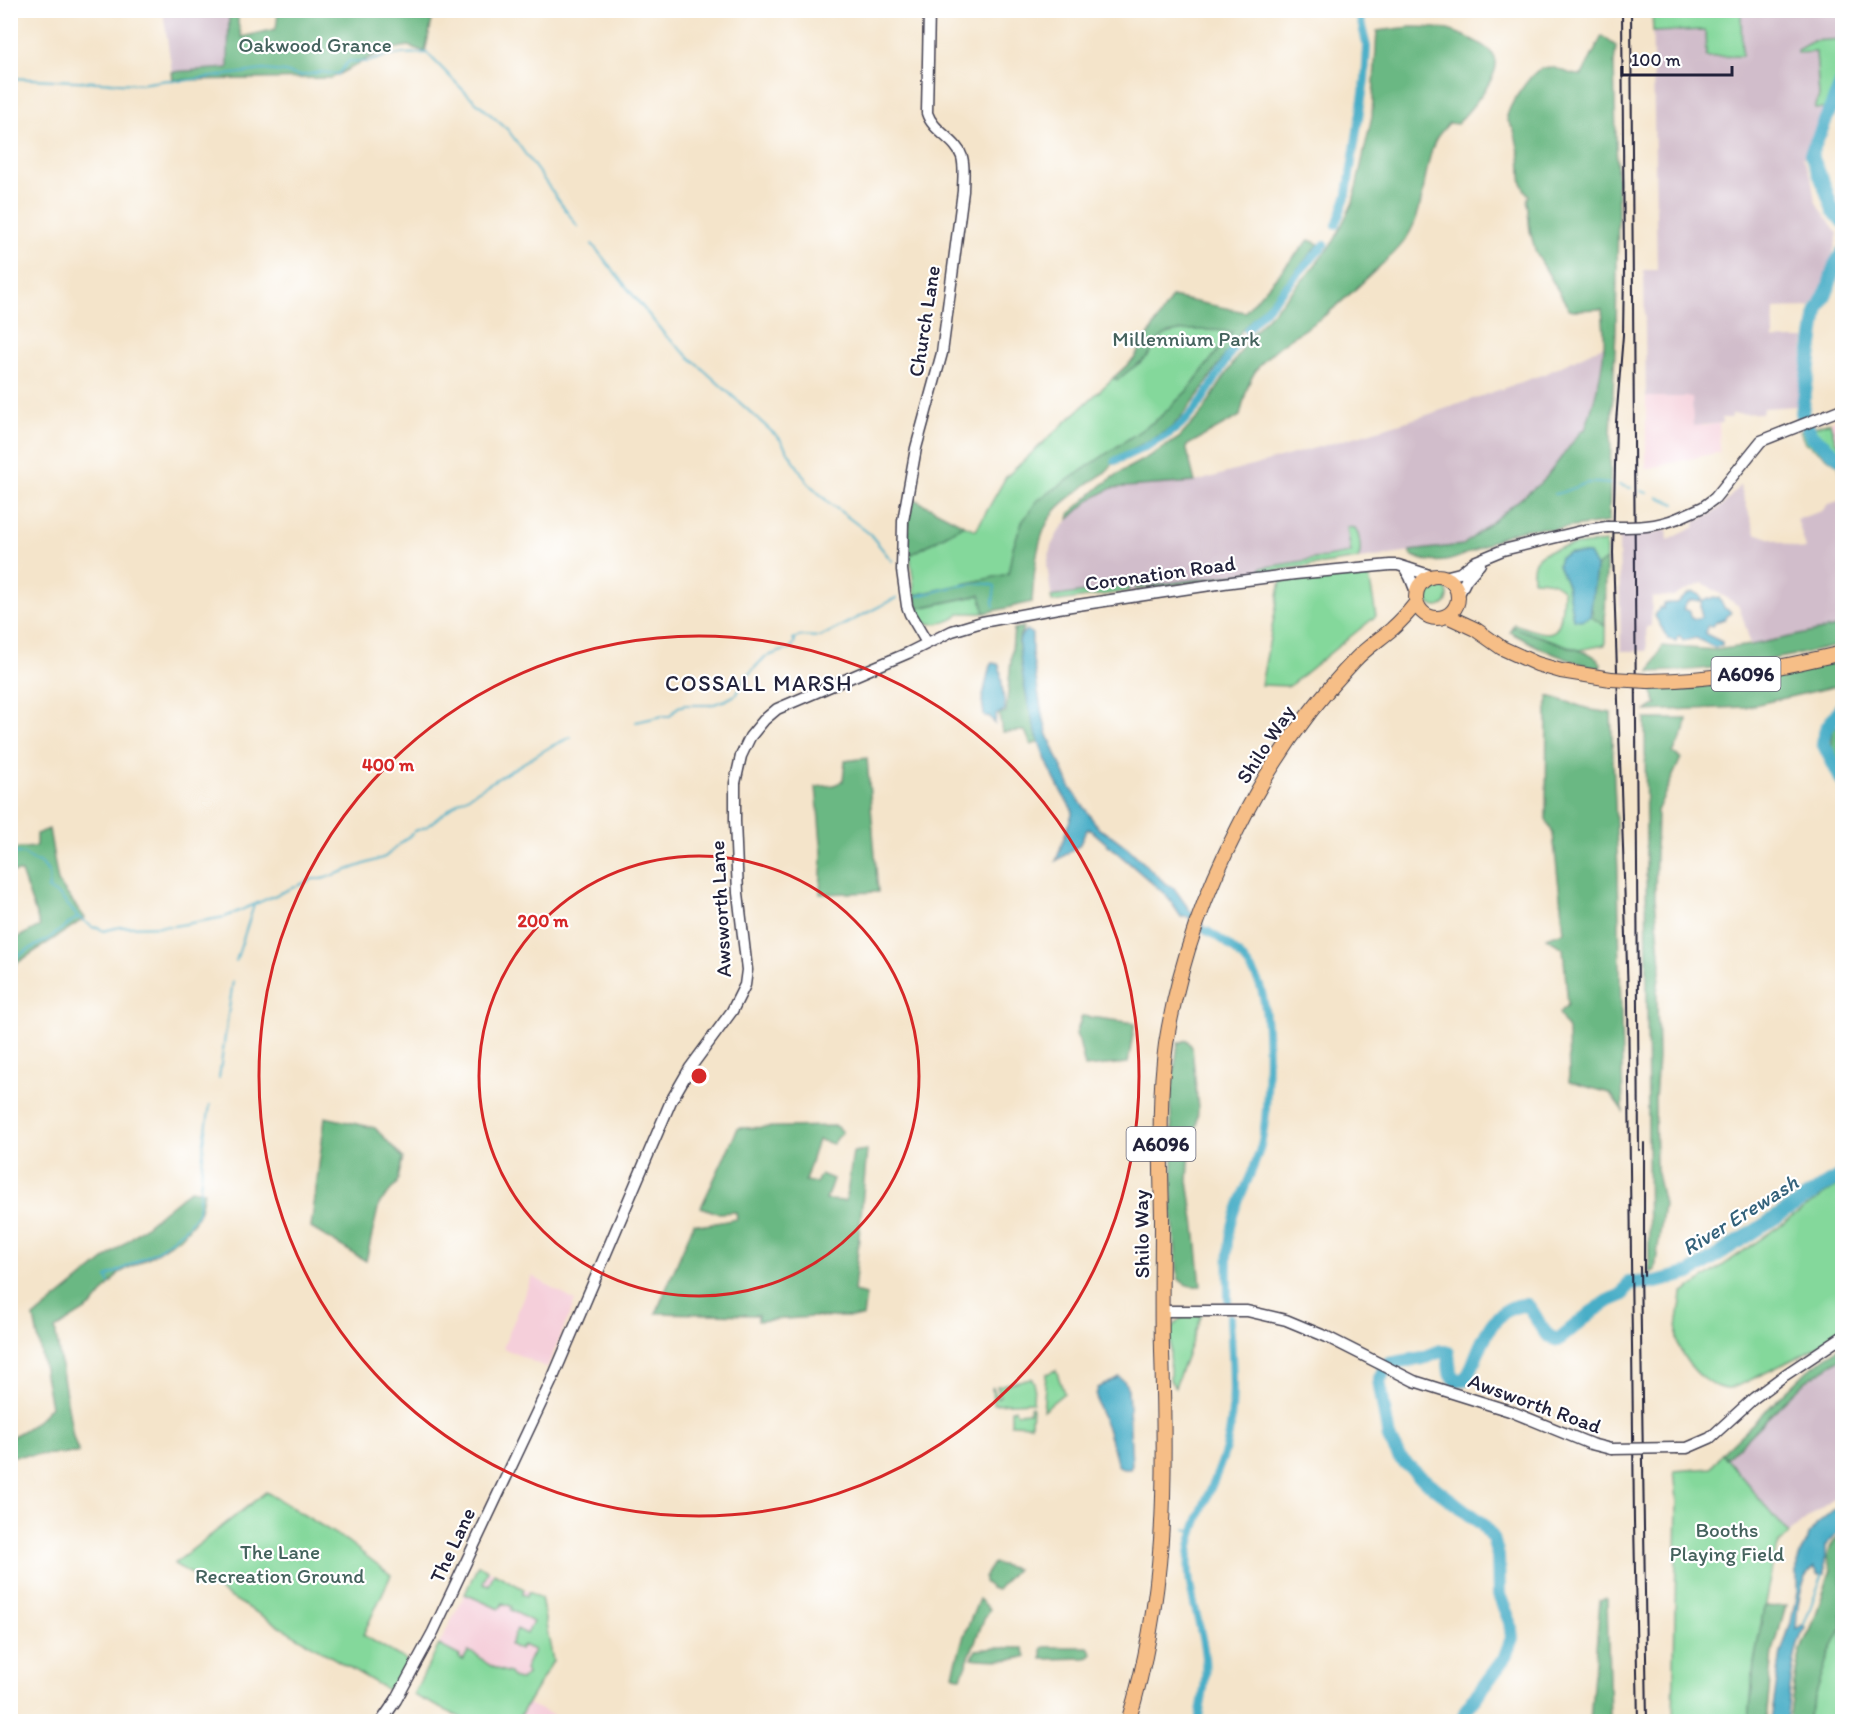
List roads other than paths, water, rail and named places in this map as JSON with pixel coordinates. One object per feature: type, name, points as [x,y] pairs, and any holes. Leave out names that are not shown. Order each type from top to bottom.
[{"type":"main road","points":[[1438,577],[1453,583],[1458,599],[1447,616],[1431,618],[1420,610],[1416,598],[1424,580],[1438,577]]},
{"type":"main road","name":"Shilo Way","points":[[1128,1722],[1151,1625],[1162,1544],[1165,1451],[1161,1139],[1164,1064],[1173,1006],[1191,940],[1208,893],[1250,806],[1280,756],[1337,679],[1364,650],[1391,630],[1416,598]]},
{"type":"main road","name":"A6096","points":[[1458,599],[1475,629]]},
{"type":"main road","name":"A6096","points":[[1447,616],[1475,629],[1502,648],[1537,664],[1561,671],[1611,679],[1697,680],[1746,674],[1842,653]]},
{"type":"main road","name":"Shilo Way","points":[[1391,630],[1421,619],[1431,618]]},
{"type":"street","name":"Church Lane","points":[[927,643],[907,606],[902,570],[903,521],[916,448],[938,373],[945,335],[964,171],[959,151],[933,124],[927,113],[929,10]]},
{"type":"street","points":[[1438,577],[1460,573],[1474,562],[1503,550],[1538,541],[1607,527],[1661,525],[1678,518],[1708,503],[1721,491],[1761,441],[1842,409]]},
{"type":"street","points":[[1458,599],[1466,580],[1487,557]]},
{"type":"street","name":"Coronation Road","points":[[927,643],[952,631],[982,622],[1058,608],[1295,574],[1390,565],[1438,577]]},
{"type":"street","points":[[1403,567],[1410,577],[1416,598]]},
{"type":"street","name":"Awsworth Lane","points":[[551,1382],[671,1101],[690,1068],[732,1011],[745,985],[747,970],[738,893],[735,808],[738,767],[745,748],[759,725],[777,710],[927,643]]},
{"type":"street","name":"Awsworth Road","points":[[1163,1311],[1261,1313],[1306,1328],[1428,1387],[1510,1411],[1591,1444],[1611,1449],[1687,1448],[1710,1438],[1754,1398],[1842,1337]]},
{"type":"street","name":"The Lane","points":[[381,1722],[396,1700],[433,1632],[551,1382]]},
{"type":"water","points":[[1569,553],[1589,554],[1596,567],[1590,617],[1581,620],[1573,619],[1567,585],[1558,565],[1560,557]]},
{"type":"water","points":[[1693,592],[1698,594],[1701,601],[1688,601],[1683,609],[1690,611],[1693,619],[1701,617],[1703,601],[1714,597],[1719,598],[1724,608],[1730,611],[1731,613],[1725,619],[1716,622],[1713,626],[1707,626],[1706,634],[1722,642],[1722,645],[1715,648],[1696,638],[1683,641],[1680,636],[1676,641],[1668,639],[1655,616],[1660,607],[1663,609],[1664,604],[1676,603]]},
{"type":"water","points":[[1027,630],[1032,634],[1032,653],[1041,709],[1048,735],[1070,787],[1099,829],[1128,848],[1166,884],[1174,888],[1191,912],[1207,929],[1206,934],[1189,917],[1181,917],[1167,896],[1088,829],[1079,846],[1056,861],[1073,811],[1053,777],[1032,721],[1019,649],[1021,636]]},
{"type":"water","points":[[992,663],[1000,667],[1005,710],[996,715],[995,724],[989,716],[984,715],[982,700]]},
{"type":"water","points":[[1119,1377],[1128,1389],[1132,1465],[1130,1469],[1123,1469],[1118,1465],[1096,1395],[1098,1388]]},
{"type":"water","points":[[1842,1505],[1842,1528],[1825,1546],[1825,1574],[1819,1575],[1814,1567],[1802,1587],[1796,1629],[1802,1625],[1805,1628],[1794,1660],[1786,1721],[1771,1721],[1781,1653],[1791,1622],[1797,1592],[1797,1564],[1809,1535],[1818,1523]]},
{"type":"waterway","points":[[1336,225],[1347,194],[1365,80],[1367,47],[1358,10]]},
{"type":"waterway","points":[[10,78],[140,84],[263,70],[299,76],[320,72],[338,74],[349,61],[368,62],[401,54],[427,53],[465,92],[508,130],[578,227]]},
{"type":"waterway","name":"River Erewash","points":[[1842,82],[1811,154],[1833,210],[1842,221]]},
{"type":"waterway","points":[[592,244],[665,335],[780,439],[808,483],[828,502],[870,534],[892,561]]},
{"type":"waterway","points":[[1247,330],[1325,244]]},
{"type":"waterway","name":"River Erewash","points":[[1842,253],[1817,311],[1802,413],[1811,435],[1842,460]]},
{"type":"waterway","points":[[1115,461],[1159,440],[1183,422],[1201,401],[1238,341]]},
{"type":"waterway","points":[[1555,494],[1587,483],[1610,484]]},
{"type":"waterway","points":[[1619,485],[1631,488]]},
{"type":"waterway","points":[[1641,491],[1647,493]]},
{"type":"waterway","points":[[1659,497],[1675,504]]},
{"type":"waterway","points":[[917,596],[967,585],[987,584],[995,586],[994,606]]},
{"type":"waterway","points":[[636,722],[670,716],[678,707],[685,705],[711,705],[726,700],[737,694],[745,678],[765,657],[791,648],[795,641],[793,639],[801,636],[820,637],[896,598]]},
{"type":"waterway","name":"River Erewash","points":[[1842,706],[1826,729],[1823,743],[1842,781]]},
{"type":"waterway","points":[[10,852],[24,854],[40,862],[49,874],[48,889],[60,896],[78,917],[103,931],[120,927],[174,926],[225,917],[313,879],[322,879],[385,857],[415,831],[426,827],[457,803],[550,747],[571,737]]},
{"type":"waterway","points":[[236,961],[254,905]]},
{"type":"waterway","points":[[10,960],[48,939],[78,917]]},
{"type":"waterway","points":[[1207,931],[1237,952],[1254,973],[1266,1014],[1268,1062],[1264,1130],[1258,1155],[1237,1206],[1229,1236],[1228,1300]]},
{"type":"waterway","points":[[219,1078],[233,981]]},
{"type":"waterway","points":[[109,1283],[107,1277],[157,1251],[186,1228],[198,1213],[204,1142],[210,1105]]},
{"type":"waterway","name":"River Erewash","points":[[1462,1722],[1466,1710],[1504,1659],[1512,1638],[1510,1622],[1499,1595],[1498,1556],[1493,1538],[1482,1524],[1418,1475],[1399,1457],[1389,1438],[1379,1380],[1389,1364],[1423,1358],[1441,1351],[1448,1353],[1450,1373],[1456,1380],[1463,1380],[1469,1374],[1489,1329],[1504,1312],[1527,1305],[1547,1335],[1558,1340],[1592,1312],[1622,1295],[1629,1283],[1656,1282],[1690,1273],[1842,1174]]},
{"type":"waterway","points":[[1198,1722],[1205,1682],[1205,1658],[1189,1575],[1190,1546],[1226,1448],[1232,1415],[1230,1317]]},
{"type":"waterway","points":[[1186,1529],[1195,1532]]},
{"type":"waterway","points":[[1803,1627],[1823,1574]]},
{"type":"railway","points":[[1622,10],[1623,335],[1616,422],[1613,553],[1628,995],[1638,1722]]},
{"type":"railway","points":[[1631,10],[1639,1150]]},
{"type":"railway","points":[[1644,1143],[1644,1275]]},
{"type":"railway","points":[[1640,1267],[1647,1722]]},
{"type":"district","name":"COSSALL MARSH","points":[[759,683]]},
{"type":"park label","name":"Oakwood Grance","points":[[315,44]]},
{"type":"park label","name":"Millennium Park","points":[[1186,338]]},
{"type":"park label","name":"Booths Playing Field","points":[[1727,1541]]},
{"type":"park label","name":"The Lane Recreation Ground","points":[[280,1563]]}]
